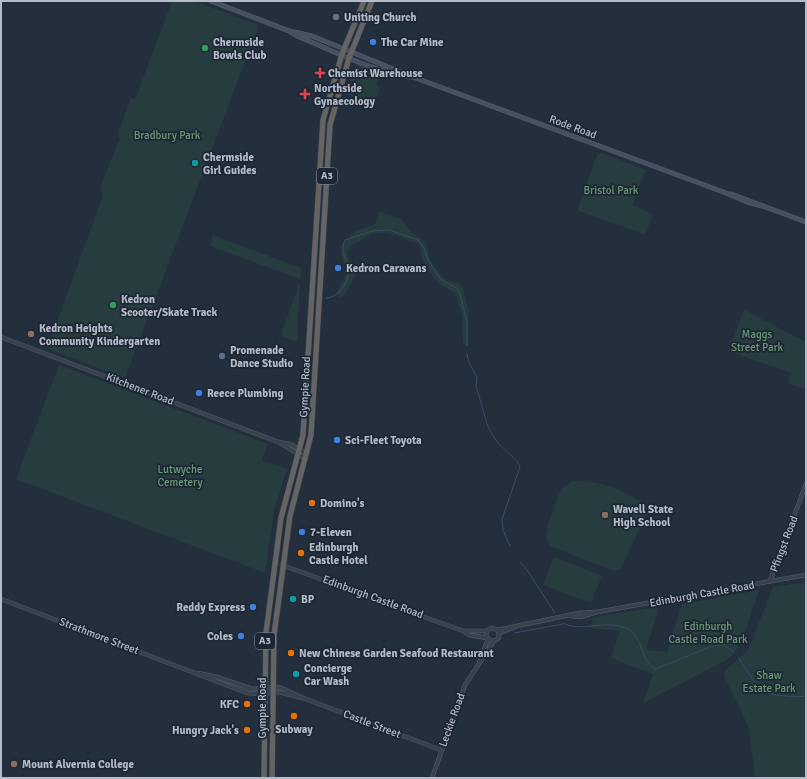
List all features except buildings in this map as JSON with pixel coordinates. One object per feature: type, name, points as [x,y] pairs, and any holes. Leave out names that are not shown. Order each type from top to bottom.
[{"type":"highway","name":"Gympie Road","points":[[264,778],[266,633],[279,529],[299,452],[305,414],[323,120],[344,48],[364,1]]},
{"type":"highway","name":"Gympie Road","points":[[272,778],[274,635],[282,565],[291,509],[312,435],[330,131],[334,106],[349,58],[372,1]]},
{"type":"highway","points":[[312,290],[316,291],[321,283]]},
{"type":"main road","name":"Rode Road","points":[[211,1],[289,31],[312,36],[414,77],[726,193],[737,195],[806,222]]},
{"type":"main road","name":"Rode Road","points":[[289,31],[297,36],[349,58],[388,72],[414,77]]},
{"type":"street","name":"Kitchener Road","points":[[1,337],[278,442],[307,457]]},
{"type":"street","name":"Pfingst Road","points":[[770,581],[806,484]]},
{"type":"street","name":"Edinburgh Castle Road","points":[[282,565],[463,631],[469,635],[488,638]]},
{"type":"street","name":"Edinburgh Castle Road","points":[[499,632],[589,612],[597,612],[806,575]]},
{"type":"street","name":"Strathmore Street","points":[[1,599],[197,673],[212,676],[250,689],[264,691],[273,690]]},
{"type":"street","points":[[493,627],[499,632],[499,638],[494,641],[488,638],[487,631],[493,627]]},
{"type":"street","name":"Edinburgh Castle Road","points":[[463,631],[487,631]]},
{"type":"street","name":"Leckie Road","points":[[432,778],[465,685],[478,664],[488,638]]},
{"type":"street","name":"Leckie Road","points":[[478,664],[484,658],[494,641]]},
{"type":"street","name":"Castle Street","points":[[273,690],[303,698],[441,750]]},
{"type":"green space","name":"Bradbury Park","points":[[172,1],[194,1],[259,25],[125,378],[51,350],[49,344],[102,198],[101,185],[120,138],[117,136],[131,98],[135,100]]},
{"type":"green space","points":[[356,64],[381,73],[377,84],[380,88],[374,105],[346,94]]},
{"type":"green space","name":"Bristol Park","points":[[602,153],[646,170],[632,205],[653,214],[646,233],[643,234],[579,211],[578,208],[597,155]]},
{"type":"green space","points":[[379,211],[401,219],[412,232],[426,242],[430,260],[445,279],[460,284],[463,288],[469,311],[468,346],[463,344],[462,316],[455,293],[438,283],[422,259],[418,244],[401,237],[377,233],[369,235],[350,246],[347,254],[356,276],[342,298],[337,296],[336,293],[348,272],[342,258],[341,246],[355,232],[375,224]]},
{"type":"green space","points":[[213,235],[301,268],[300,279],[210,246]]},
{"type":"green space","points":[[300,281],[297,342],[281,335]]},
{"type":"green space","name":"Maggs Street Park","points":[[744,310],[806,342],[806,390],[788,383],[791,373],[728,351]]},
{"type":"green space","name":"Lutwyche Cemetery","points":[[59,365],[268,444],[262,460],[287,469],[274,511],[265,573],[16,479]]},
{"type":"green space","points":[[572,481],[603,484],[632,496],[649,509],[621,568],[614,571],[550,546],[546,537],[548,523],[561,489]]},
{"type":"green space","points":[[554,557],[602,576],[591,603],[543,585]]},
{"type":"green space","name":"Shaw Estate Park","points":[[806,582],[806,778],[755,778],[749,728],[724,676],[725,671],[746,652],[773,587]]},
{"type":"green space","name":"Edinburgh Castle Road Park","points":[[759,590],[742,641],[732,655],[723,662],[643,703],[653,674],[611,658],[620,631],[591,628],[593,617],[659,607],[646,650],[667,652],[682,604]]},
{"type":"waterway","points":[[326,298],[339,293],[346,281],[348,268],[343,252],[345,240],[372,231],[389,230],[418,240],[424,248],[428,260],[441,280],[457,288],[460,294],[467,323],[467,346]]},
{"type":"waterway","points":[[467,354],[469,363],[477,377],[476,386],[488,427],[497,442],[518,462],[520,467],[502,519],[503,530],[510,546]]},
{"type":"waterway","points":[[520,562],[527,570],[555,613]]},
{"type":"waterway","points":[[563,623],[577,627],[610,625],[626,628],[636,637],[648,662],[656,669],[712,646],[724,645],[734,652]]},
{"type":"waterway","points":[[514,633],[563,624]]},
{"type":"waterway","points":[[739,658],[750,676],[763,690],[772,694],[784,696],[806,696]]},
{"type":"place","name":"Uniting Church","points":[[336,17]]},
{"type":"place","name":"The Car Mine","points":[[373,42]]},
{"type":"place","name":"Chermside Bowls Club","points":[[205,48]]},
{"type":"place","name":"Chemist Warehouse","points":[[320,73]]},
{"type":"place","name":"Northside Gynaecology","points":[[305,94]]},
{"type":"place","name":"Chermside Girl Guides","points":[[195,163]]},
{"type":"place","name":"Kedron Caravans","points":[[338,268]]},
{"type":"place","name":"Kedron Scooter/Skate Track","points":[[113,305]]},
{"type":"place","name":"Kedron Heights Community Kindergarten","points":[[31,334]]},
{"type":"place","name":"Promenade Dance Studio","points":[[222,356]]},
{"type":"place","name":"Reece Plumbing","points":[[199,393]]},
{"type":"place","name":"Sci-Fleet Toyota","points":[[337,440]]},
{"type":"place","name":"Domino's","points":[[312,503]]},
{"type":"place","name":"Wavell State High School","points":[[605,515]]},
{"type":"place","name":"7-Eleven","points":[[302,532]]},
{"type":"place","name":"Edinburgh Castle Hotel","points":[[301,553]]},
{"type":"place","name":"BP","points":[[293,599]]},
{"type":"place","name":"Reddy Express","points":[[253,607]]},
{"type":"place","name":"Coles","points":[[241,636]]},
{"type":"place","name":"New Chinese Garden Seafood Restaurant","points":[[291,653]]},
{"type":"place","name":"Concierge Car Wash","points":[[296,674]]},
{"type":"place","name":"KFC","points":[[247,704]]},
{"type":"place","name":"Subway","points":[[294,716]]},
{"type":"place","name":"Hungry Jack's","points":[[247,730]]},
{"type":"place","name":"Mount Alvernia College","points":[[14,764]]}]
